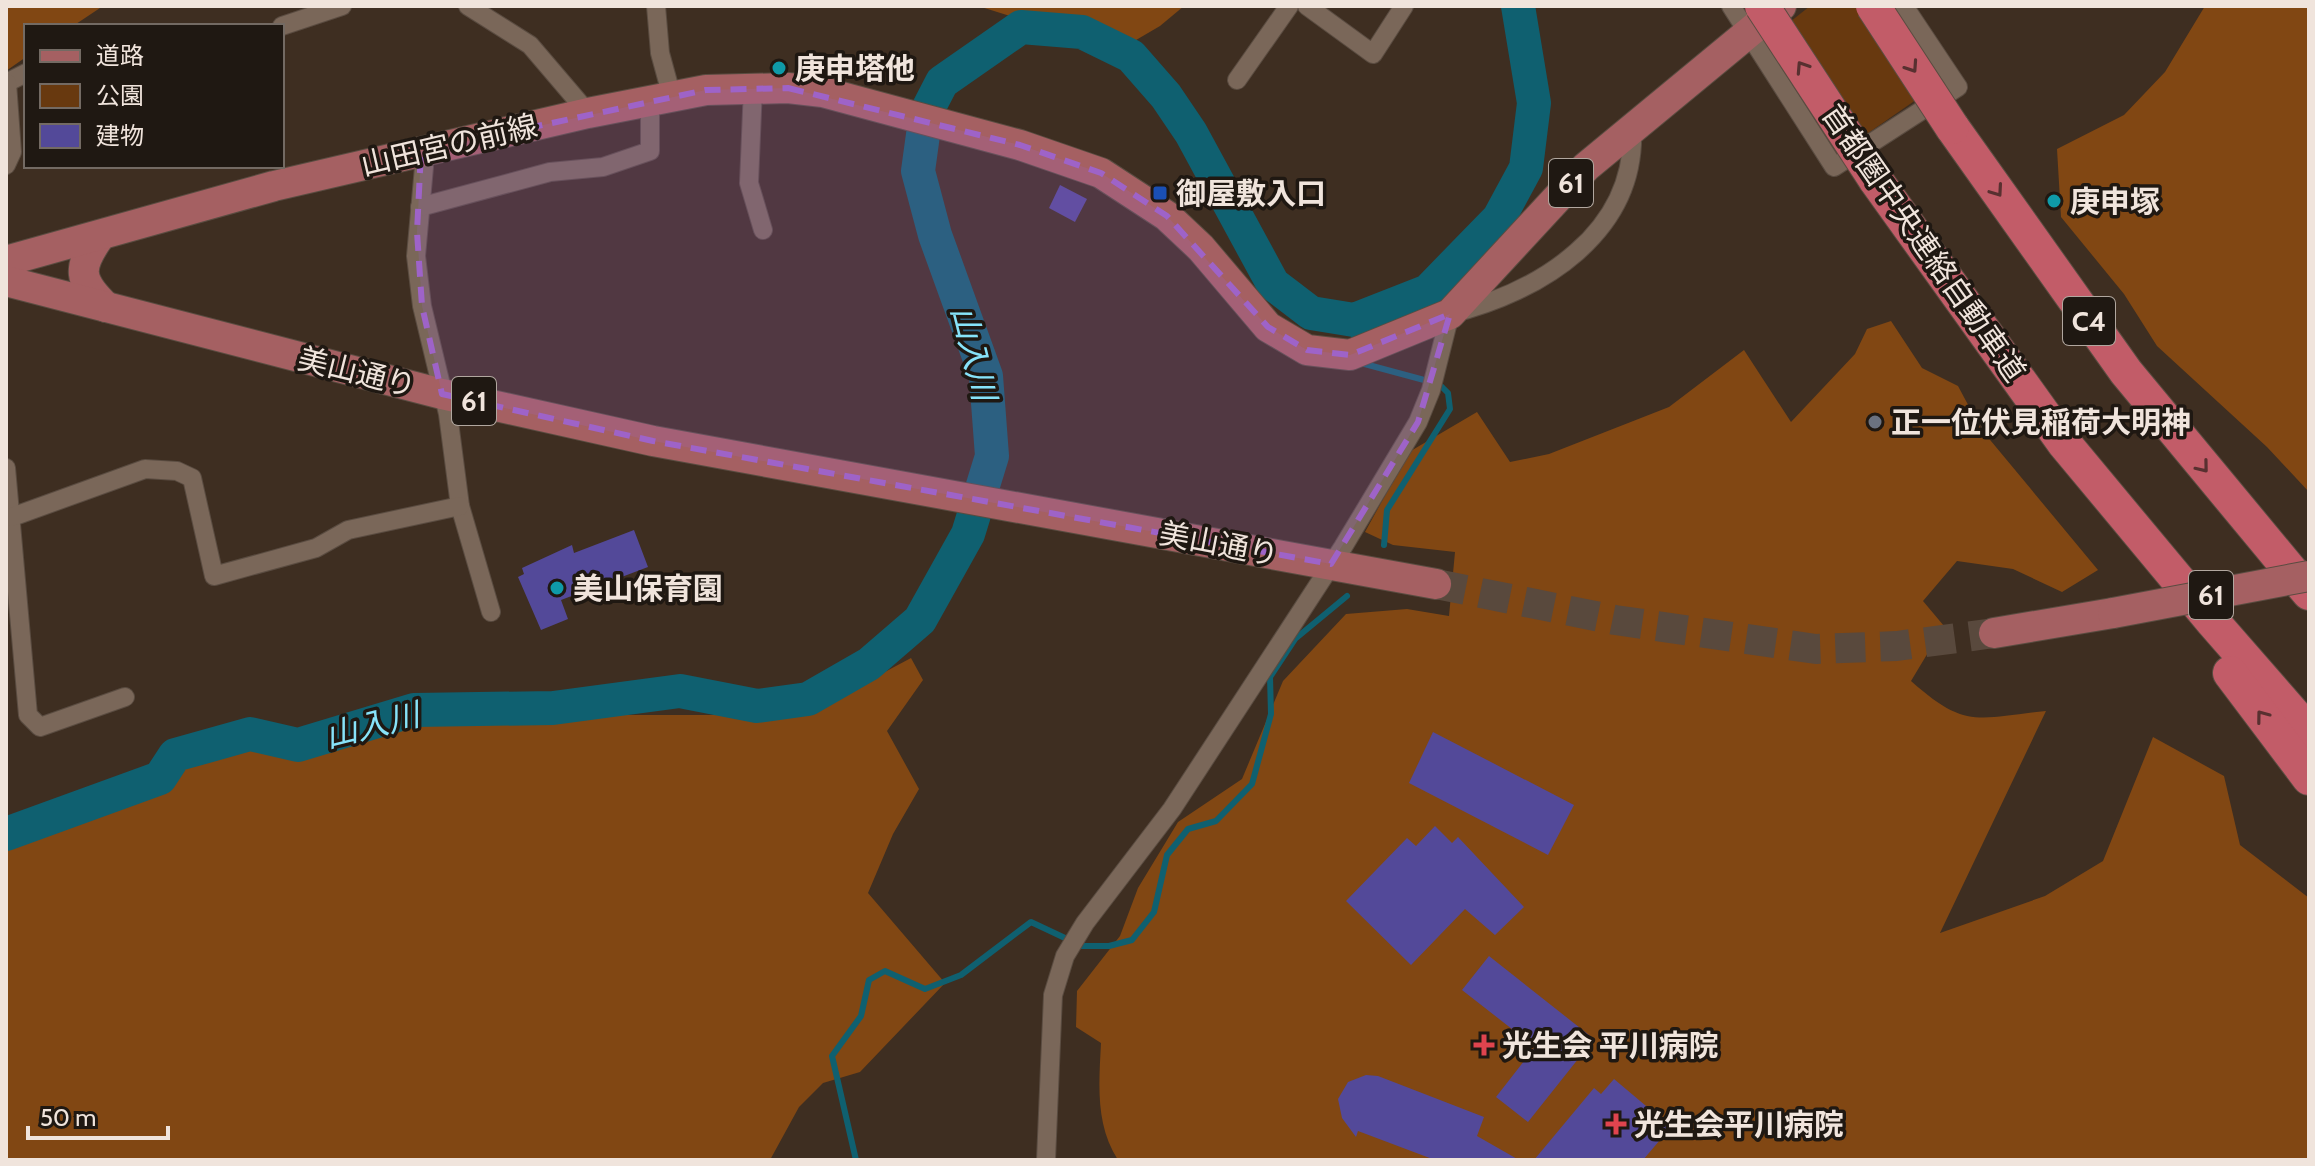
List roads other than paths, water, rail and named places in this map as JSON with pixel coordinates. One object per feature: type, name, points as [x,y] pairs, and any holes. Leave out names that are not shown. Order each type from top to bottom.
[{"type":"highway","name":"C4","points":[[1873,6],[1952,127],[2126,372],[2235,508],[2309,593]]},
{"type":"highway","name":"首都圏中央連絡自動車道","points":[[1755,20],[1875,179],[2064,443],[2309,732]]},
{"type":"highway","points":[[2064,443],[2103,505],[2309,778]]},
{"type":"highway","points":[[2235,508],[2309,579]]},
{"type":"main road","name":"61","points":[[1450,314],[1586,167],[1755,20],[1781,6]]},
{"type":"main road","name":"山田宮の前線","points":[[6,261],[274,186],[421,151],[661,98],[753,87],[823,92],[1060,158],[1101,173],[1133,190],[1167,216],[1201,248],[1268,327],[1307,350],[1356,354],[1450,314]]},
{"type":"main road","points":[[100,236],[84,261],[83,273],[90,292],[106,307]]},
{"type":"main road","name":"美山通り","points":[[6,281],[442,394],[653,441],[1436,584]]},
{"type":"main road","name":"61","points":[[1994,633],[2309,579]]},
{"type":"street","points":[[284,25],[342,6]]},
{"type":"street","points":[[468,6],[530,45],[588,113]]},
{"type":"street","points":[[420,207],[550,172],[603,167],[650,151],[661,98],[656,6]]},
{"type":"street","points":[[1237,80],[1289,6]]},
{"type":"street","points":[[1307,6],[1373,54],[1404,6]]},
{"type":"street","points":[[1731,6],[1755,20],[1834,167],[1958,87],[1904,6]]},
{"type":"street","points":[[6,165],[12,152],[6,83],[24,74]]},
{"type":"street","points":[[753,87],[749,183],[763,230]]},
{"type":"street","name":"61","points":[[1450,314],[1517,292],[1568,263],[1604,221],[1623,185],[1632,161],[1632,128]]},
{"type":"street","points":[[421,151],[424,167],[416,256],[422,306],[442,394],[460,506],[491,612]]},
{"type":"street","points":[[1046,1160],[1053,995],[1067,953],[1080,931],[1172,809],[1331,564],[1418,422],[1433,383],[1450,314]]},
{"type":"street","points":[[6,468],[28,715],[40,727],[125,697]]},
{"type":"street","points":[[12,517],[145,469],[177,471],[192,478],[214,576],[316,548],[348,530],[460,506]]},
{"type":"waterway","name":"山入川","points":[[6,834],[160,778],[175,755],[250,734],[298,745],[414,710],[553,708],[680,691],[757,706],[808,699],[869,664],[920,620],[968,534],[992,456],[986,376],[935,235],[918,171],[926,113],[942,82],[1021,27],[1082,32],[1131,56],[1166,96],[1191,133],[1273,284],[1311,313],[1354,320],[1428,291],[1499,218],[1526,168],[1534,103],[1518,6]]},
{"type":"waterway","points":[[1354,320],[1354,346]]},
{"type":"waterway","points":[[1361,363],[1439,384],[1448,393],[1450,409],[1387,510],[1384,545]]},
{"type":"waterway","points":[[856,1160],[832,1056],[861,1016],[869,980],[885,971],[925,989],[961,975],[1031,922],[1082,946],[1109,946],[1132,940],[1154,912],[1167,855],[1188,829],[1216,821],[1252,784],[1271,714],[1270,677],[1295,639],[1347,596]]},
{"type":"tunnel","points":[[1436,584],[1615,620],[1816,649],[1897,646],[1994,633]]},
{"type":"place","name":"庚申塔他","points":[[779,68]]},
{"type":"place","name":"御屋敷入口","points":[[1160,193]]},
{"type":"place","name":"庚申塚","points":[[2054,201]]},
{"type":"place","name":"正一位伏見稲荷大明神","points":[[1875,422]]},
{"type":"place","name":"美山保育園","points":[[557,588]]},
{"type":"place","name":"光生会 平川病院","points":[[1484,1045]]},
{"type":"place","name":"光生会平川病院","points":[[1616,1124]]}]
